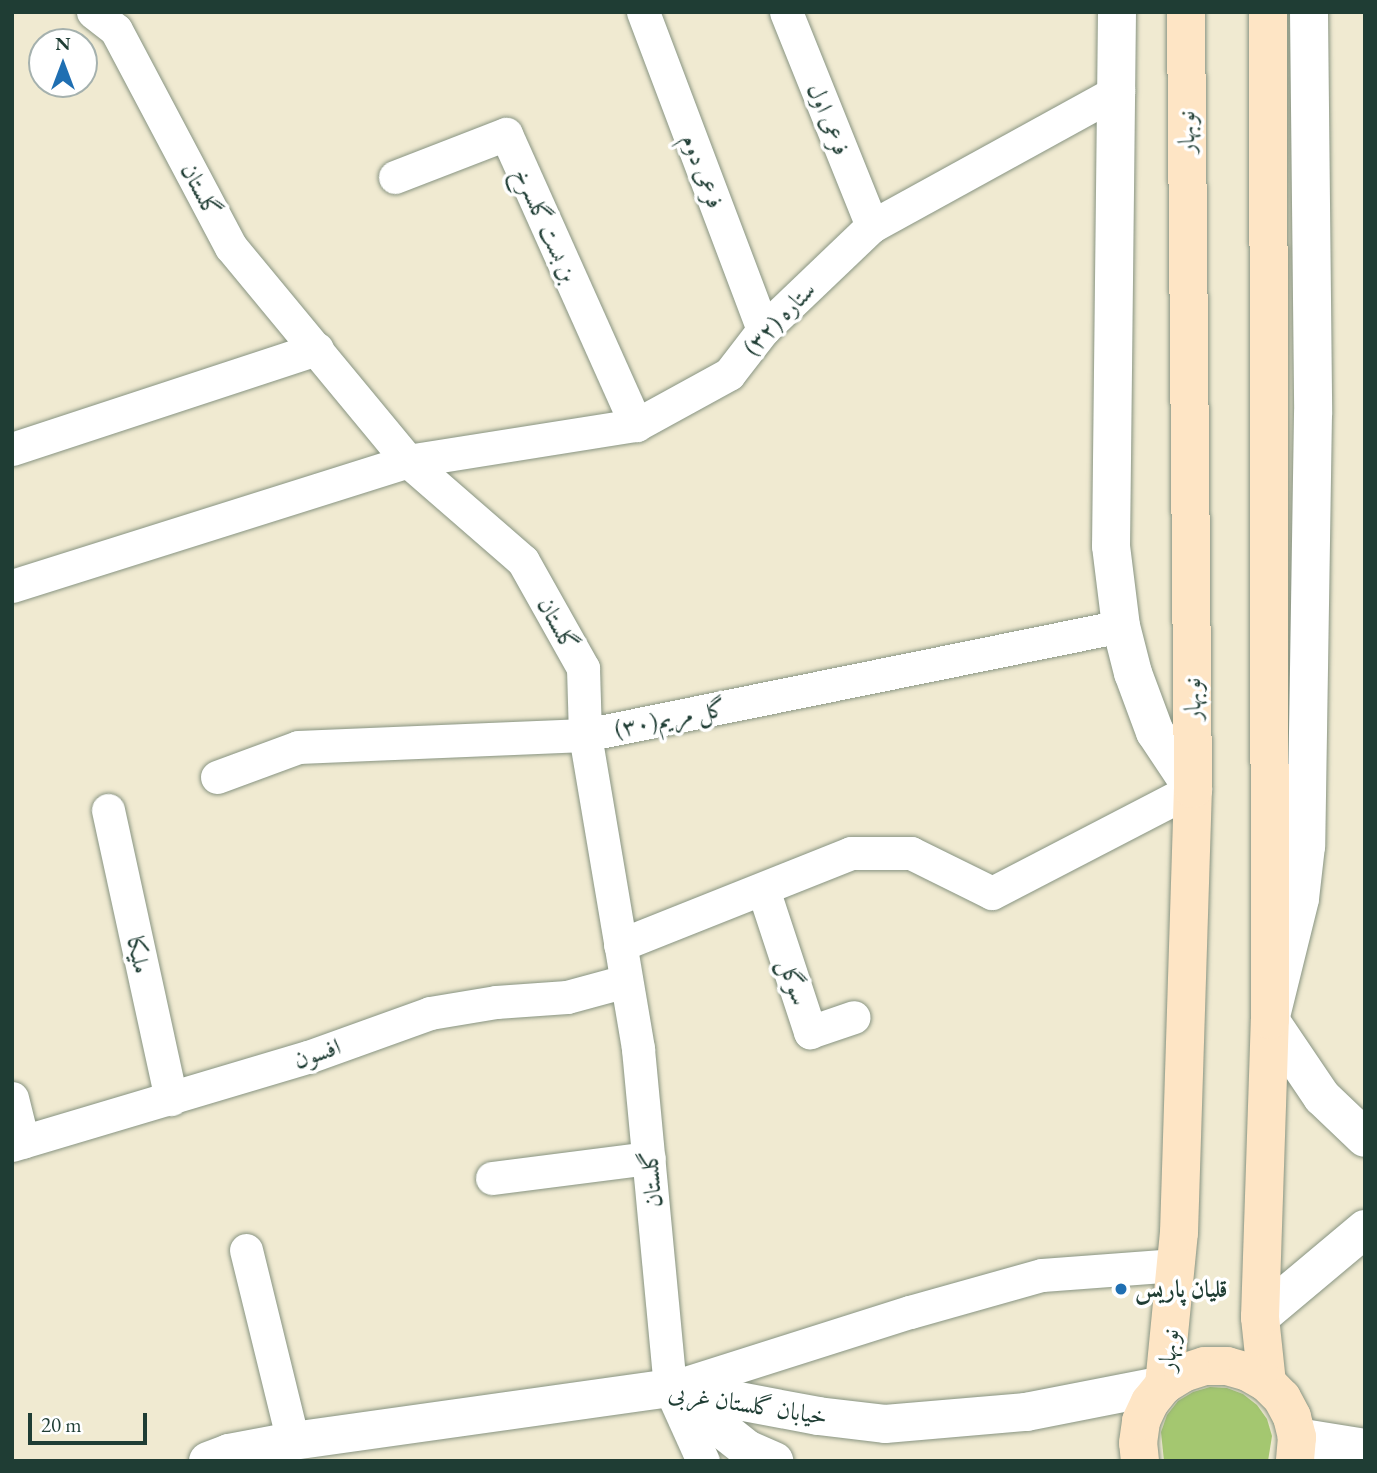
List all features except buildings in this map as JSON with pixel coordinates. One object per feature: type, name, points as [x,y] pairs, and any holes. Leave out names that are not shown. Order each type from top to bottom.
[{"type":"main road","name":"نوبهار","points":[[1164,1385],[1176,1265],[1193,789],[1186,12]]},
{"type":"main road","points":[[1267,1383],[1259,1317],[1270,1020],[1269,12]]},
{"type":"main road","points":[[1140,1461],[1138,1443],[1141,1421],[1150,1402],[1164,1385],[1183,1373],[1205,1366],[1227,1366],[1248,1371],[1267,1383],[1287,1407],[1296,1449]]},
{"type":"street","name":"گلستان","points":[[93,12],[116,30],[231,247],[408,461],[523,561],[583,668],[585,735],[626,981],[649,1158],[670,1388],[703,1461]]},
{"type":"street","name":"فرعی دوم","points":[[643,12],[763,330]]},
{"type":"street","name":"فرعی اول","points":[[786,12],[872,226]]},
{"type":"street","points":[[620,945],[851,853],[911,853],[992,893],[1193,789],[1155,732],[1133,673],[1121,626],[1111,546],[1117,12]]},
{"type":"street","points":[[1309,12],[1313,414],[1306,846],[1300,899],[1270,1020],[1322,1097],[1365,1138]]},
{"type":"street","name":"ستاره (۳۲)","points":[[12,586],[408,461],[636,425],[729,374],[763,330],[872,226],[1118,91]]},
{"type":"street","name":"بن بست گلسرخ","points":[[394,177],[506,134],[636,425]]},
{"type":"street","points":[[12,449],[317,349]]},
{"type":"street","name":"گل مریم(۳۰)","points":[[217,777],[298,747],[585,735],[1121,626]]},
{"type":"street","name":"ملیکا","points":[[108,810],[170,1099]]},
{"type":"street","name":"سوگل","points":[[763,889],[810,1032],[854,1017]]},
{"type":"street","name":"افسون","points":[[18,1144],[307,1057],[430,1013],[496,1002],[567,997],[626,981]]},
{"type":"street","points":[[12,1098],[18,1144]]},
{"type":"street","points":[[492,1178],[649,1158]]},
{"type":"street","points":[[1259,1317],[1365,1229]]},
{"type":"street","points":[[246,1250],[293,1441]]},
{"type":"street","points":[[670,1388],[910,1312],[1042,1275],[1176,1265]]},
{"type":"street","name":"خیابان گلستان غربی","points":[[223,1458],[293,1441],[670,1388],[818,1416],[885,1424],[1026,1412],[1164,1385]]},
{"type":"street","points":[[670,1388],[747,1448],[774,1461]]},
{"type":"street","points":[[1296,1449],[1365,1448]]},
{"type":"green space","points":[[1210,1387],[1227,1388],[1243,1394],[1257,1405],[1267,1419],[1272,1436],[1268,1461],[1164,1461],[1161,1432],[1167,1415],[1178,1401],[1193,1392]]},
{"type":"place","name":"قلیان پاریس","points":[[1121,1289]]}]
